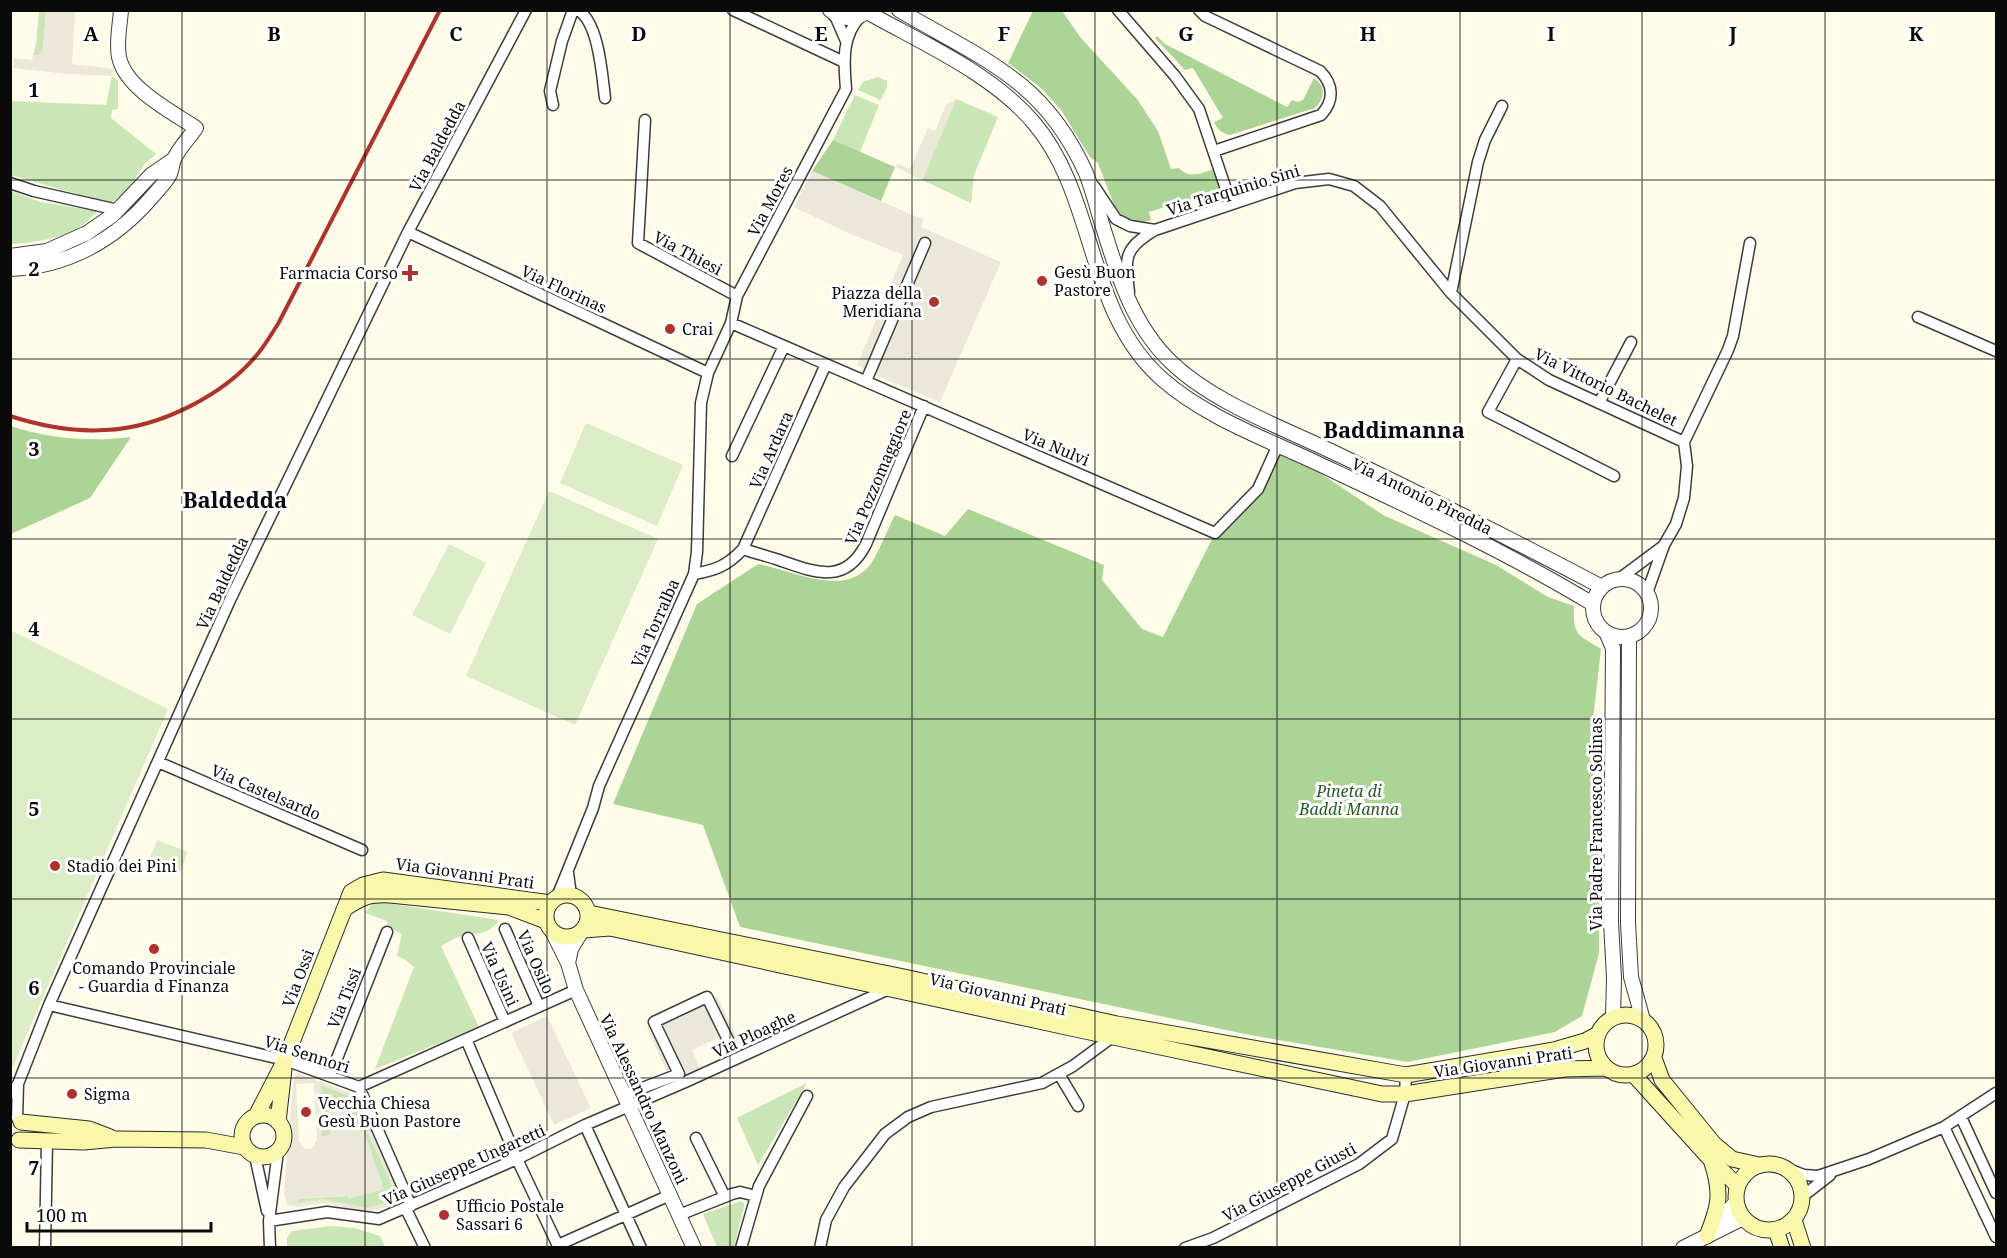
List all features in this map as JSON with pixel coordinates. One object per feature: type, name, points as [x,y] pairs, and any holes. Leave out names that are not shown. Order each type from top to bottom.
[{"type":"main road","name":"Via Giovanni Prati","points":[[344,909],[351,892],[363,885],[383,880],[560,898]]},
{"type":"main road","name":"Via Giovanni Prati","points":[[344,909],[360,898],[372,894],[390,895],[509,908],[550,927]]},
{"type":"main road","points":[[560,898],[582,900],[589,913],[588,923],[582,932],[566,938],[550,927],[546,914],[560,898]]},
{"type":"main road","name":"Via Ossi","points":[[250,1121],[285,1060],[344,909]]},
{"type":"main road","name":"Via Giovanni Prati","points":[[589,913],[904,977],[1117,1024],[1406,1075],[1554,1050],[1585,1041],[1598,1034]]},
{"type":"main road","name":"Via Giovanni Prati","points":[[582,932],[610,928],[1111,1038],[1382,1094],[1405,1094],[1565,1069],[1606,1068]]},
{"type":"main road","points":[[1628,1015],[1643,1020],[1654,1033],[1656,1050],[1654,1058],[1642,1071],[1634,1075],[1624,1076],[1606,1068],[1601,1063],[1596,1049],[1601,1028],[1613,1018],[1628,1015]]},
{"type":"main road","points":[[1654,1058],[1662,1080],[1714,1144],[1732,1159],[1759,1165],[1779,1165],[1788,1169],[1800,1184],[1803,1196],[1799,1213],[1794,1220],[1776,1230],[1758,1228],[1743,1218],[1736,1202],[1738,1186],[1746,1173],[1759,1165]]},
{"type":"main road","name":"Via Ossi","points":[[278,1122],[285,1060]]},
{"type":"main road","points":[[1634,1075],[1711,1160],[1738,1186]]},
{"type":"main road","points":[[15,1142],[84,1142],[116,1139],[206,1140],[270,1156],[278,1151],[284,1137],[278,1122],[269,1116],[250,1121],[206,1140]]},
{"type":"main road","points":[[16,1118],[88,1129],[116,1139]]},
{"type":"main road","points":[[15,1142],[23,1131],[16,1118]]},
{"type":"main road","points":[[250,1121],[242,1136],[250,1151]]},
{"type":"main road","points":[[1707,1236],[1720,1196],[1718,1180],[1711,1160]]},
{"type":"main road","points":[[1794,1220],[1803,1248]]},
{"type":"main road","points":[[1776,1230],[1782,1248]]},
{"type":"street","points":[[10,256],[47,251],[87,234],[118,210],[151,175],[174,159],[196,128],[149,96],[127,76],[119,57],[121,10]]},
{"type":"street","name":"Via Baldedda","points":[[10,1094],[18,1084],[49,1005],[234,591],[408,232],[526,10]]},
{"type":"street","points":[[553,105],[550,91],[562,41],[573,10]]},
{"type":"street","points":[[578,10],[585,15],[600,55],[605,98]]},
{"type":"street","points":[[733,10],[844,62]]},
{"type":"street","name":"Via Antonio Piredda","points":[[899,10],[997,68],[1022,85],[1046,109],[1063,132],[1087,174],[1111,253],[1131,306],[1149,339],[1172,364],[1212,394],[1452,509],[1602,586]]},
{"type":"street","points":[[1118,10],[1175,76],[1199,109],[1231,204]]},
{"type":"street","points":[[1199,10],[1205,16],[1320,71],[1330,83],[1331,91],[1329,104],[1321,116],[1214,151]]},
{"type":"street","points":[[830,11],[845,18],[866,13]]},
{"type":"street","points":[[830,11],[836,18],[846,41]]},
{"type":"street","name":"Via Mores","points":[[708,372],[731,323],[737,296],[846,89],[844,62],[846,41],[866,13]]},
{"type":"street","name":"Via Antonio Piredda","points":[[866,13],[976,74],[1009,96],[1035,123],[1062,166],[1110,306],[1129,340],[1162,379],[1206,410],[1464,534],[1593,604]]},
{"type":"street","points":[[1451,293],[1478,162],[1485,140],[1502,106]]},
{"type":"street","name":"Via Thiesi","points":[[645,120],[638,243],[737,296]]},
{"type":"street","points":[[10,269],[30,269],[57,263],[93,248],[143,207],[170,176],[174,159]]},
{"type":"street","name":"Via Tarquinio Sini","points":[[1087,174],[1116,219],[1130,225],[1155,230]]},
{"type":"street","name":"Via Tarquinio Sini","points":[[1131,306],[1127,255],[1138,241],[1155,230],[1295,183],[1329,179],[1354,186],[1380,206],[1451,293]]},
{"type":"street","points":[[10,183],[34,191],[118,210]]},
{"type":"street","name":"Via Florinas","points":[[408,232],[708,372]]},
{"type":"street","points":[[866,381],[925,243]]},
{"type":"street","points":[[1684,442],[1733,336],[1750,243]]},
{"type":"street","name":"Via Vittorio Bachelet","points":[[1451,293],[1516,358],[1549,380],[1684,442],[1688,466],[1684,498],[1676,524],[1664,545],[1647,593]]},
{"type":"street","points":[[1918,317],[1996,351]]},
{"type":"street","name":"Via Nulvi","points":[[731,323],[1215,532],[1258,489],[1278,445]]},
{"type":"street","points":[[1599,403],[1631,342]]},
{"type":"street","points":[[732,456],[784,346]]},
{"type":"street","name":"Via Vittorio Bachelet","points":[[1516,358],[1488,412],[1614,476]]},
{"type":"street","name":"Via Ardara","points":[[743,549],[826,364]]},
{"type":"street","name":"Via Torralba","points":[[560,898],[599,786],[694,574],[697,552],[701,403],[708,372]]},
{"type":"street","name":"Via Pozzomaggiore","points":[[743,549],[812,572],[830,573],[848,566],[860,556],[866,544],[924,406]]},
{"type":"street","name":"Via Vittorio Bachelet","points":[[1619,579],[1664,545]]},
{"type":"street","points":[[694,574],[715,570],[734,559],[743,549]]},
{"type":"street","points":[[1619,579],[1635,582],[1647,593],[1651,610],[1649,619],[1637,632],[1621,637],[1606,632],[1596,620],[1593,604],[1602,586],[1619,579]]},
{"type":"street","name":"Via Padre Francesco Solinas","points":[[1606,632],[1613,648],[1611,922],[1614,978],[1613,1018]]},
{"type":"street","name":"Via Padre Francesco Solinas","points":[[1629,636],[1628,923],[1631,977],[1643,1020]]},
{"type":"street","name":"Via Castelsardo","points":[[158,762],[362,850]]},
{"type":"street","name":"Via Alessandro Manzoni","points":[[550,927],[568,963],[576,990],[694,1248]]},
{"type":"street","name":"Via Osilo","points":[[505,929],[539,1006]]},
{"type":"street","name":"Via Tissi","points":[[330,1076],[387,932]]},
{"type":"street","points":[[568,963],[571,949],[582,932]]},
{"type":"street","name":"Via Usini","points":[[468,938],[505,1022]]},
{"type":"street","name":"Via Ploaghe","points":[[627,1101],[891,988]]},
{"type":"street","name":"Via Sennori","points":[[49,1005],[285,1060],[359,1087],[576,990]]},
{"type":"street","points":[[627,1101],[679,1074],[654,1022],[707,997],[731,1046]]},
{"type":"street","points":[[820,1248],[826,1220],[844,1187],[892,1128],[908,1117],[931,1107],[1042,1083],[1072,1066],[1111,1038]]},
{"type":"street","points":[[466,1039],[517,1159],[558,1246],[670,1196]]},
{"type":"street","points":[[1059,1074],[1078,1106]]},
{"type":"street","points":[[1405,1094],[1406,1075]]},
{"type":"street","name":"Via Baldedda","points":[[16,1118],[18,1084]]},
{"type":"street","points":[[359,1087],[425,1248]]},
{"type":"street","points":[[1788,1169],[1803,1175],[1818,1176],[1869,1159],[1961,1118],[1996,1093]]},
{"type":"street","name":"Via Giuseppe Giusti","points":[[1185,1248],[1213,1238],[1359,1164],[1392,1139],[1405,1094]]},
{"type":"street","points":[[741,1248],[759,1186],[807,1096]]},
{"type":"street","name":"Via Giuseppe Ungaretti","points":[[269,1221],[327,1212],[379,1220],[517,1159],[627,1101]]},
{"type":"street","points":[[1961,1118],[1996,1192]]},
{"type":"street","points":[[585,1125],[641,1248]]},
{"type":"street","points":[[1944,1126],[1996,1237]]},
{"type":"street","points":[[696,1138],[725,1197]]},
{"type":"street","points":[[45,1248],[47,1141]]},
{"type":"street","points":[[250,1151],[269,1221]]},
{"type":"street","points":[[270,1248],[269,1221],[278,1151]]},
{"type":"street","points":[[1803,1196],[1837,1170]]},
{"type":"street","points":[[679,1215],[740,1192],[756,1196]]},
{"type":"street","points":[[1707,1236],[1736,1202]]},
{"type":"street","points":[[1683,1248],[1743,1218]]},
{"type":"green space","points":[[39,11],[46,11],[43,50],[39,55],[33,55],[36,44]]},
{"type":"green space","points":[[1033,11],[1062,11],[1081,38],[1137,99],[1158,131],[1171,169],[1179,168],[1187,174],[1195,174],[1213,169],[1219,186],[1215,198],[1203,204],[1201,196],[1149,212],[1151,220],[1140,223],[1127,219],[1120,213],[1114,205],[1098,163],[1090,157],[1061,110],[1041,88],[1008,63]]},
{"type":"green space","points":[[1157,36],[1165,44],[1287,107],[1292,100],[1298,102],[1303,100],[1314,78],[1322,88],[1321,100],[1315,108],[1230,135],[1224,133],[1214,122],[1223,118],[1193,68],[1185,70],[1155,38]]},
{"type":"green space","points":[[112,76],[118,81],[118,109],[112,110],[111,118],[156,154],[145,164],[126,192],[109,203],[11,175],[11,101],[106,105]]},
{"type":"green space","points":[[878,77],[887,81],[887,87],[881,100],[858,90],[863,82]]},
{"type":"green space","points":[[855,95],[879,105],[860,152],[833,140]]},
{"type":"green space","points":[[956,99],[998,117],[974,175],[971,203],[922,180]]},
{"type":"green space","points":[[833,140],[895,167],[881,201],[812,171]]},
{"type":"green space","points":[[11,191],[40,202],[98,211],[84,224],[68,233],[39,241],[11,244]]},
{"type":"green space","points":[[586,423],[683,465],[657,526],[560,483]]},
{"type":"green space","points":[[11,426],[40,434],[70,438],[131,437],[90,498],[11,534]]},
{"type":"green space","name":"Pineta di Baddi Manna","points":[[1278,445],[1383,515],[1496,565],[1548,597],[1574,606],[1574,623],[1578,633],[1601,649],[1591,737],[1599,810],[1599,953],[1582,1016],[1555,1032],[1408,1062],[1250,1035],[740,927],[703,825],[613,804],[697,604],[758,564],[818,580],[848,579],[861,573],[872,562],[895,515],[945,536],[968,509],[1104,565],[1102,580],[1142,629],[1163,637],[1215,533],[1246,502]]},
{"type":"green space","points":[[549,491],[658,539],[575,725],[466,676]]},
{"type":"green space","points":[[449,544],[486,563],[450,634],[412,615]]},
{"type":"green space","name":"Stadio dei Pini","points":[[10,630],[168,709],[11,1071],[10,1071]]},
{"type":"green space","points":[[157,840],[188,852],[179,874],[148,862]]},
{"type":"green space","points":[[379,902],[499,920],[487,931],[459,937],[441,946],[479,1027],[375,1069],[414,967],[397,956],[402,934],[388,927],[387,921],[365,913],[372,904]]},
{"type":"green space","points":[[807,1083],[758,1165],[737,1118]]},
{"type":"green space","points":[[320,1085],[351,1096],[397,1200],[367,1208],[323,1200],[298,1203],[298,1199],[348,1196],[362,1125],[322,1137]]},
{"type":"green space","points":[[741,1201],[744,1207],[734,1247],[717,1247],[703,1214]]},
{"type":"green space","points":[[331,1226],[355,1228],[380,1236],[385,1247],[287,1247],[287,1238],[292,1231]]},
{"type":"shaded area","points":[[46,11],[75,11],[72,64],[114,69],[112,76],[13,68],[14,58],[32,60],[33,55],[39,55],[43,50]]},
{"type":"shaded area","points":[[956,99],[922,180],[895,167],[898,164],[910,169],[928,128],[935,131],[946,105]]},
{"type":"shaded area","name":"Piazza della Meridiana","points":[[812,171],[924,220],[921,227],[1001,262],[940,402],[879,377],[857,365],[903,255],[846,232],[794,207]]},
{"type":"shaded area","points":[[717,996],[744,1053],[728,1059],[718,1038],[692,1050],[701,1071],[672,1084],[647,1027]]},
{"type":"shaded area","points":[[547,1016],[591,1108],[554,1125],[511,1033]]},
{"type":"shaded area","points":[[296,1073],[354,1094],[400,1193],[402,1199],[399,1204],[367,1212],[323,1203],[297,1207],[287,1205],[284,1193],[293,1084]],"holes":[[[314,1083],[317,1141],[311,1149],[305,1149],[299,1141],[296,1084]],[[321,1085],[351,1097],[397,1200],[367,1208],[323,1199],[298,1203],[299,1199],[348,1196],[348,1199],[384,1189],[362,1125],[355,1126],[348,1105],[325,1113],[331,1134],[322,1137]]]},
{"type":"railway","points":[[10,416],[33,423],[69,429],[126,428],[148,423],[191,406],[230,381],[246,367],[263,348],[278,324],[440,10]]},
{"type":"place","name":"Farmacia Corso","points":[[410,273]]},
{"type":"place","name":"Gesù Buon Pastore","points":[[1042,281]]},
{"type":"place","name":"Piazza della Meridiana","points":[[934,302]]},
{"type":"place","name":"Crai","points":[[670,329]]},
{"type":"place","name":"Stadio dei Pini","points":[[55,866]]},
{"type":"place","name":"Comando Provinciale - Guardia d Finanza","points":[[154,949]]},
{"type":"place","name":"Sigma","points":[[72,1094]]},
{"type":"place","name":"Vecchia Chiesa Gesù Buon Pastore","points":[[306,1112]]},
{"type":"place","name":"Ufficio Postale Sassari 6","points":[[444,1215]]},
{"type":"district","name":"Baddimanna","points":[[1394,430]]},
{"type":"district","name":"Baldedda","points":[[235,500]]}]
